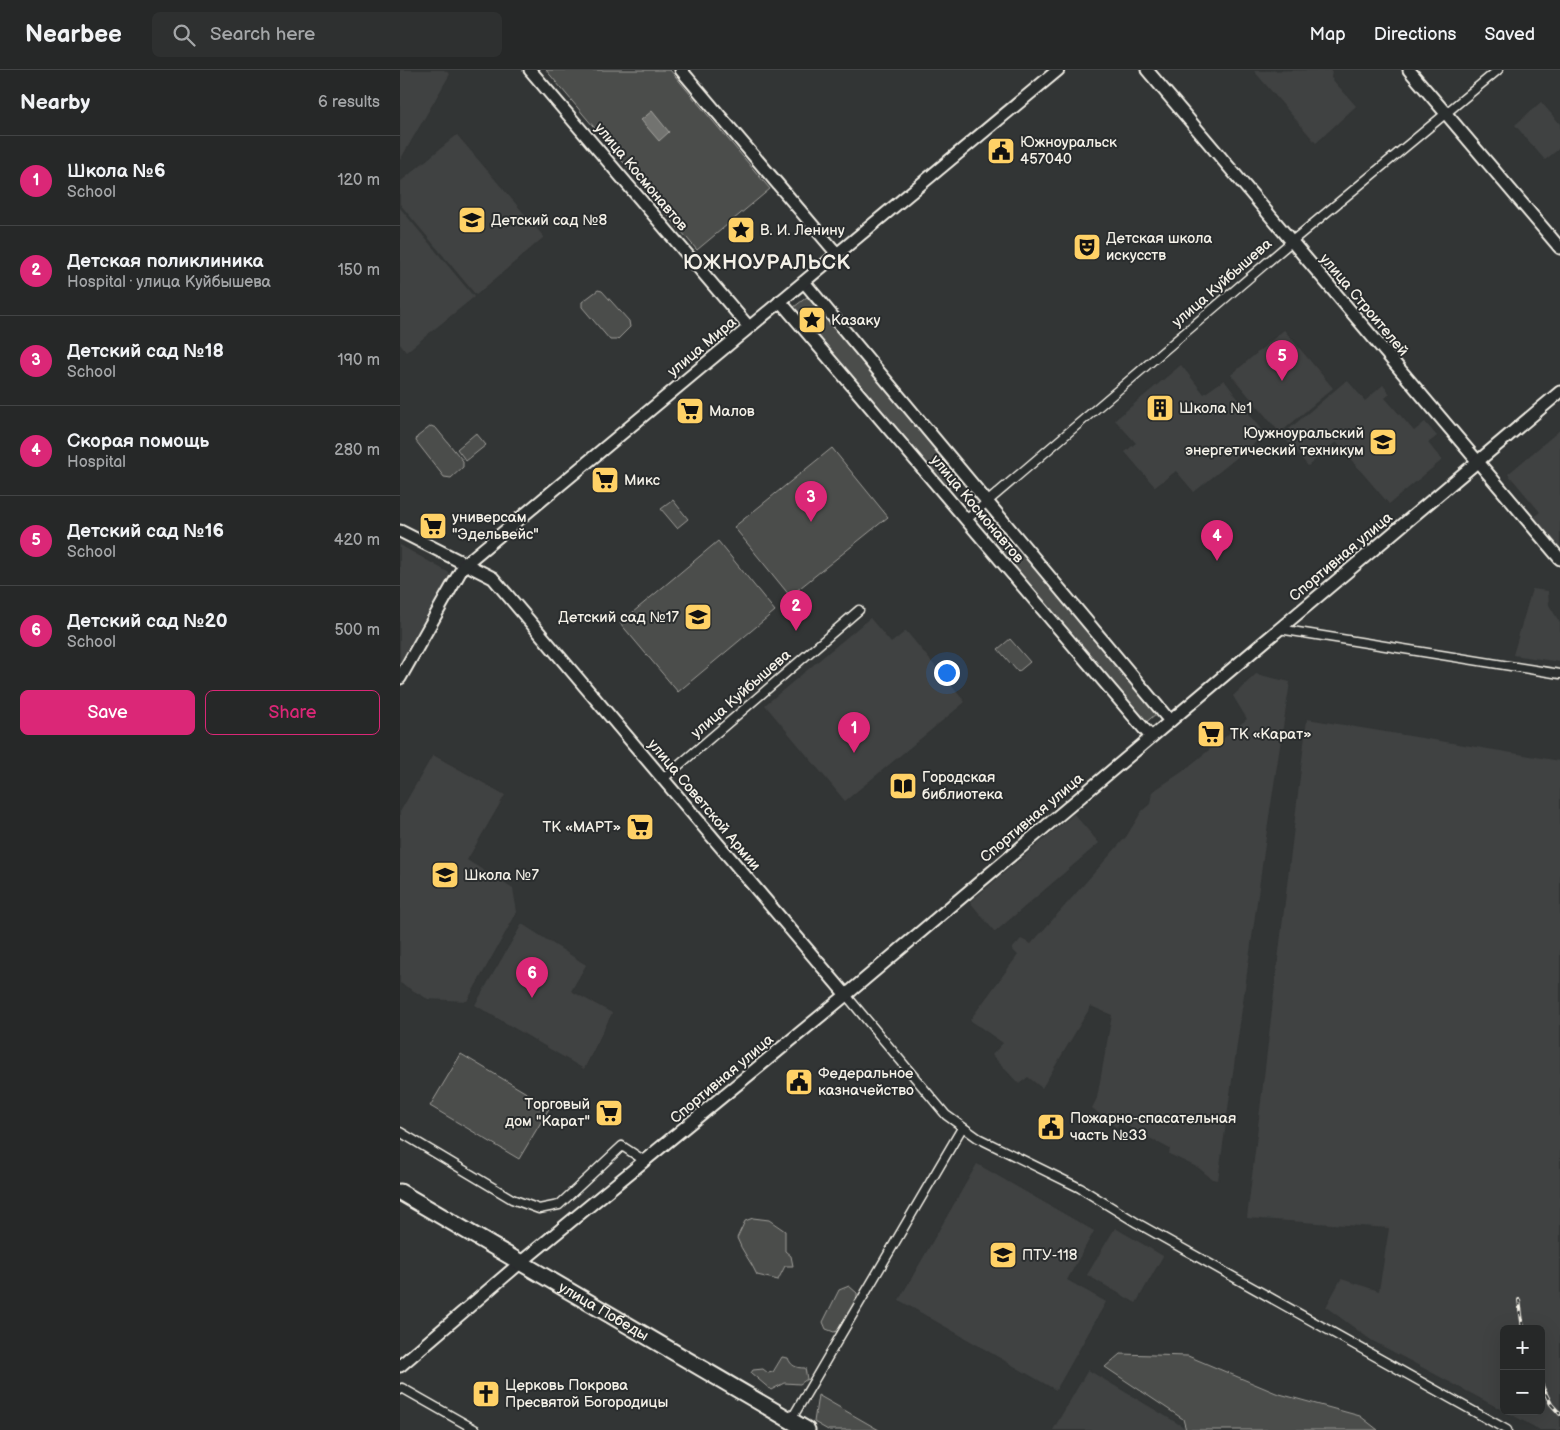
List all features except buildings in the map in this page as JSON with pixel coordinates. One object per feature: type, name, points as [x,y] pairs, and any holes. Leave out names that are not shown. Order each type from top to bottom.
[{"type":"highway","name":"улица Победы","points":[[400,1192],[807,1430]]},
{"type":"street","name":"улица Космонавтов","points":[[530,70],[749,327]]},
{"type":"street","points":[[681,70],[837,254]]},
{"type":"street","name":"улица Мира","points":[[400,678],[464,565],[1058,70]]},
{"type":"street","name":"улица Строителей","points":[[1147,70],[1560,559]]},
{"type":"street","points":[[1409,70],[1560,248]]},
{"type":"street","name":"улица Куйбышева","points":[[966,520],[1291,242],[1498,70]]},
{"type":"street","name":"улица Космонавтов","points":[[804,282],[1170,721]]},
{"type":"street","name":"улица Космонавтов","points":[[780,301],[1151,737]]},
{"type":"street","name":"Спортивная улица","points":[[400,1366],[520,1263],[846,995],[1560,392]]},
{"type":"street","name":"улица Советской Армии","points":[[400,531],[493,578],[846,995],[933,1102],[962,1128],[1080,1188],[1137,1223],[1507,1430]]},
{"type":"street","name":"улица Куйбышева","points":[[663,779],[859,610]]},
{"type":"street","points":[[1279,629],[1560,674]]},
{"type":"street","points":[[791,1420],[962,1128]]},
{"type":"street","points":[[400,1132],[512,1199],[539,1209],[559,1205],[622,1146],[645,1161]]},
{"type":"street","points":[[401,1389],[465,1427],[476,1430]]},
{"type":"shaded area","points":[[400,70],[444,70],[450,74],[400,160]]},
{"type":"shaded area","points":[[546,70],[670,70],[770,189],[697,250]]},
{"type":"shaded area","points":[[1332,70],[1331,78],[1356,106],[1316,143],[1254,71]]},
{"type":"shaded area","points":[[1541,102],[1560,124],[1560,148],[1545,160],[1515,125]]},
{"type":"shaded area","points":[[652,111],[669,132],[659,141],[641,120]]},
{"type":"shaded area","name":"Детский сад №8","points":[[457,135],[544,237],[476,295],[400,204],[400,182]]},
{"type":"shaded area","points":[[400,208],[474,297],[406,352],[400,344]]},
{"type":"shaded area","points":[[598,290],[602,291],[629,321],[630,327],[617,340],[610,340],[582,307],[582,302]]},
{"type":"shaded area","points":[[807,297],[961,479],[948,489],[794,307]]},
{"type":"shaded area","points":[[1284,330],[1333,388],[1280,433],[1231,375]]},
{"type":"shaded area","points":[[1181,365],[1204,394],[1224,380],[1265,435],[1194,492],[1176,471],[1155,487],[1125,452],[1136,443],[1115,420]]},
{"type":"shaded area","name":"Юужноуральский энергетический техникум","points":[[1347,380],[1365,401],[1383,385],[1390,394],[1385,398],[1414,431],[1425,422],[1437,436],[1428,443],[1442,460],[1389,504],[1336,442],[1308,466],[1282,435]]},
{"type":"shaded area","points":[[431,426],[436,428],[463,461],[463,467],[451,478],[444,477],[416,441],[417,437]]},
{"type":"shaded area","points":[[1560,430],[1560,548],[1534,517],[1540,512],[1508,474]]},
{"type":"shaded area","points":[[476,433],[486,445],[466,461],[457,449]]},
{"type":"shaded area","points":[[832,448],[888,517],[790,596],[734,527]]},
{"type":"shaded area","points":[[673,500],[688,519],[677,528],[661,509]]},
{"type":"shaded area","points":[[1003,531],[1157,713],[1144,724],[990,542]]},
{"type":"shaded area","name":"Детский сад №17","points":[[718,541],[775,611],[678,692],[620,623]]},
{"type":"shaded area","points":[[400,545],[451,574],[400,662]]},
{"type":"shaded area","points":[[1532,589],[1548,591],[1549,605],[1560,623],[1560,662],[1513,655]]},
{"type":"shaded area","points":[[870,618],[891,643],[906,631],[965,702],[845,801],[765,705]]},
{"type":"shaded area","points":[[1010,639],[1030,662],[1018,672],[998,649]]},
{"type":"shaded area","points":[[1256,674],[1290,682],[1268,823],[1218,1180],[1212,1179],[1199,1168],[1169,1154],[1170,1149],[1120,1122],[1116,1127],[1092,1108],[1097,1098],[1112,1015],[1091,1006],[1042,1088],[1028,1077],[1019,1084],[992,1055],[1003,1043],[970,1020],[1018,955],[1012,949],[1021,939],[1031,944],[1126,837],[1142,811],[1150,804],[1152,792],[1182,772],[1247,719],[1233,696]]},
{"type":"shaded area","points":[[1307,719],[1560,761],[1560,1430],[1540,1430],[1512,1415],[1545,1415],[1545,1325],[1500,1325],[1500,1409],[1371,1340],[1326,1307],[1341,1279],[1379,1291],[1389,1228],[1247,1218]]},
{"type":"shaded area","name":"Школа №7","points":[[433,755],[505,795],[467,860],[513,889],[517,912],[467,1001],[428,999],[400,983],[400,812]]},
{"type":"shaded area","points":[[1074,814],[1099,843],[995,932],[970,902]]},
{"type":"shaded area","points":[[522,924],[586,965],[571,991],[612,1013],[584,1069],[475,1005]]},
{"type":"shaded area","points":[[461,1054],[550,1107],[519,1159],[430,1106]]},
{"type":"shaded area","name":"ПТУ-118","points":[[977,1164],[1094,1231],[1067,1280],[1106,1302],[1056,1390],[899,1300]]},
{"type":"shaded area","points":[[753,1218],[769,1220],[785,1231],[785,1251],[791,1256],[793,1266],[785,1266],[778,1280],[757,1275],[741,1248],[737,1238],[745,1221]]},
{"type":"shaded area","points":[[1115,1228],[1163,1256],[1136,1303],[1087,1275]]},
{"type":"shaded area","points":[[849,1286],[857,1293],[857,1298],[840,1330],[834,1332],[826,1329],[823,1322],[839,1290]]},
{"type":"shaded area","points":[[1120,1354],[1188,1356],[1276,1393],[1360,1416],[1378,1430],[1186,1430],[1183,1419],[1105,1367]]},
{"type":"shaded area","points":[[782,1357],[788,1358],[794,1366],[805,1368],[807,1379],[800,1384],[784,1383],[771,1390],[751,1373],[753,1370],[763,1369],[768,1373],[773,1372]]},
{"type":"shaded area","points":[[1088,1370],[1187,1429],[1053,1430]]},
{"type":"shaded area","points":[[818,1395],[879,1430],[828,1430],[814,1422]]},
{"type":"railway","points":[[1519,1300],[1522,1325]]},
{"type":"railway","points":[[1545,1392],[1551,1404],[1560,1414]]},
{"type":"place","name":"Южноуральск 457040","points":[[1001,151]]},
{"type":"place","name":"Детский сад №8","points":[[472,220]]},
{"type":"place","name":"В. И. Ленину","points":[[741,230]]},
{"type":"place","name":"Детская школа искусств","points":[[1087,247]]},
{"type":"place","name":"Казаку","points":[[812,320]]},
{"type":"place","name":"Детский сад №16","points":[[1282,381]]},
{"type":"place","name":"Школа №1","points":[[1160,408]]},
{"type":"place","name":"Малов","points":[[690,411]]},
{"type":"place","name":"Юужноуральский энергетический техникум","points":[[1383,442]]},
{"type":"place","name":"Микс","points":[[605,480]]},
{"type":"place","name":"Детский сад №18","points":[[811,522]]},
{"type":"place","name":"универсам \"Эдельвейс\"","points":[[433,526]]},
{"type":"place","name":"Скорая помощь","points":[[1217,561]]},
{"type":"place","name":"Детский сад №17","points":[[698,617]]},
{"type":"place","name":"Детская поликлиника","points":[[796,631]]},
{"type":"place","name":"ТК «Карат»","points":[[1211,734]]},
{"type":"place","name":"Школа №6","points":[[854,753]]},
{"type":"place","name":"Городская библиотека","points":[[903,786]]},
{"type":"place","name":"ТК «МАРТ»","points":[[640,827]]},
{"type":"place","name":"Школа №7","points":[[445,875]]},
{"type":"place","name":"Детский сад №20","points":[[532,998]]},
{"type":"place","name":"Федеральное казначейство","points":[[799,1082]]},
{"type":"place","name":"Торговый дом \"Карат\"","points":[[609,1113]]},
{"type":"place","name":"Пожарно-спасательная часть №33","points":[[1051,1127]]},
{"type":"place","name":"ПТУ-118","points":[[1003,1255]]},
{"type":"place","name":"Церковь Покрова Пресвятой Богородицы","points":[[486,1394]]},
{"type":"district","name":"ЮЖНОУРАЛЬСК","points":[[767,263]]}]
